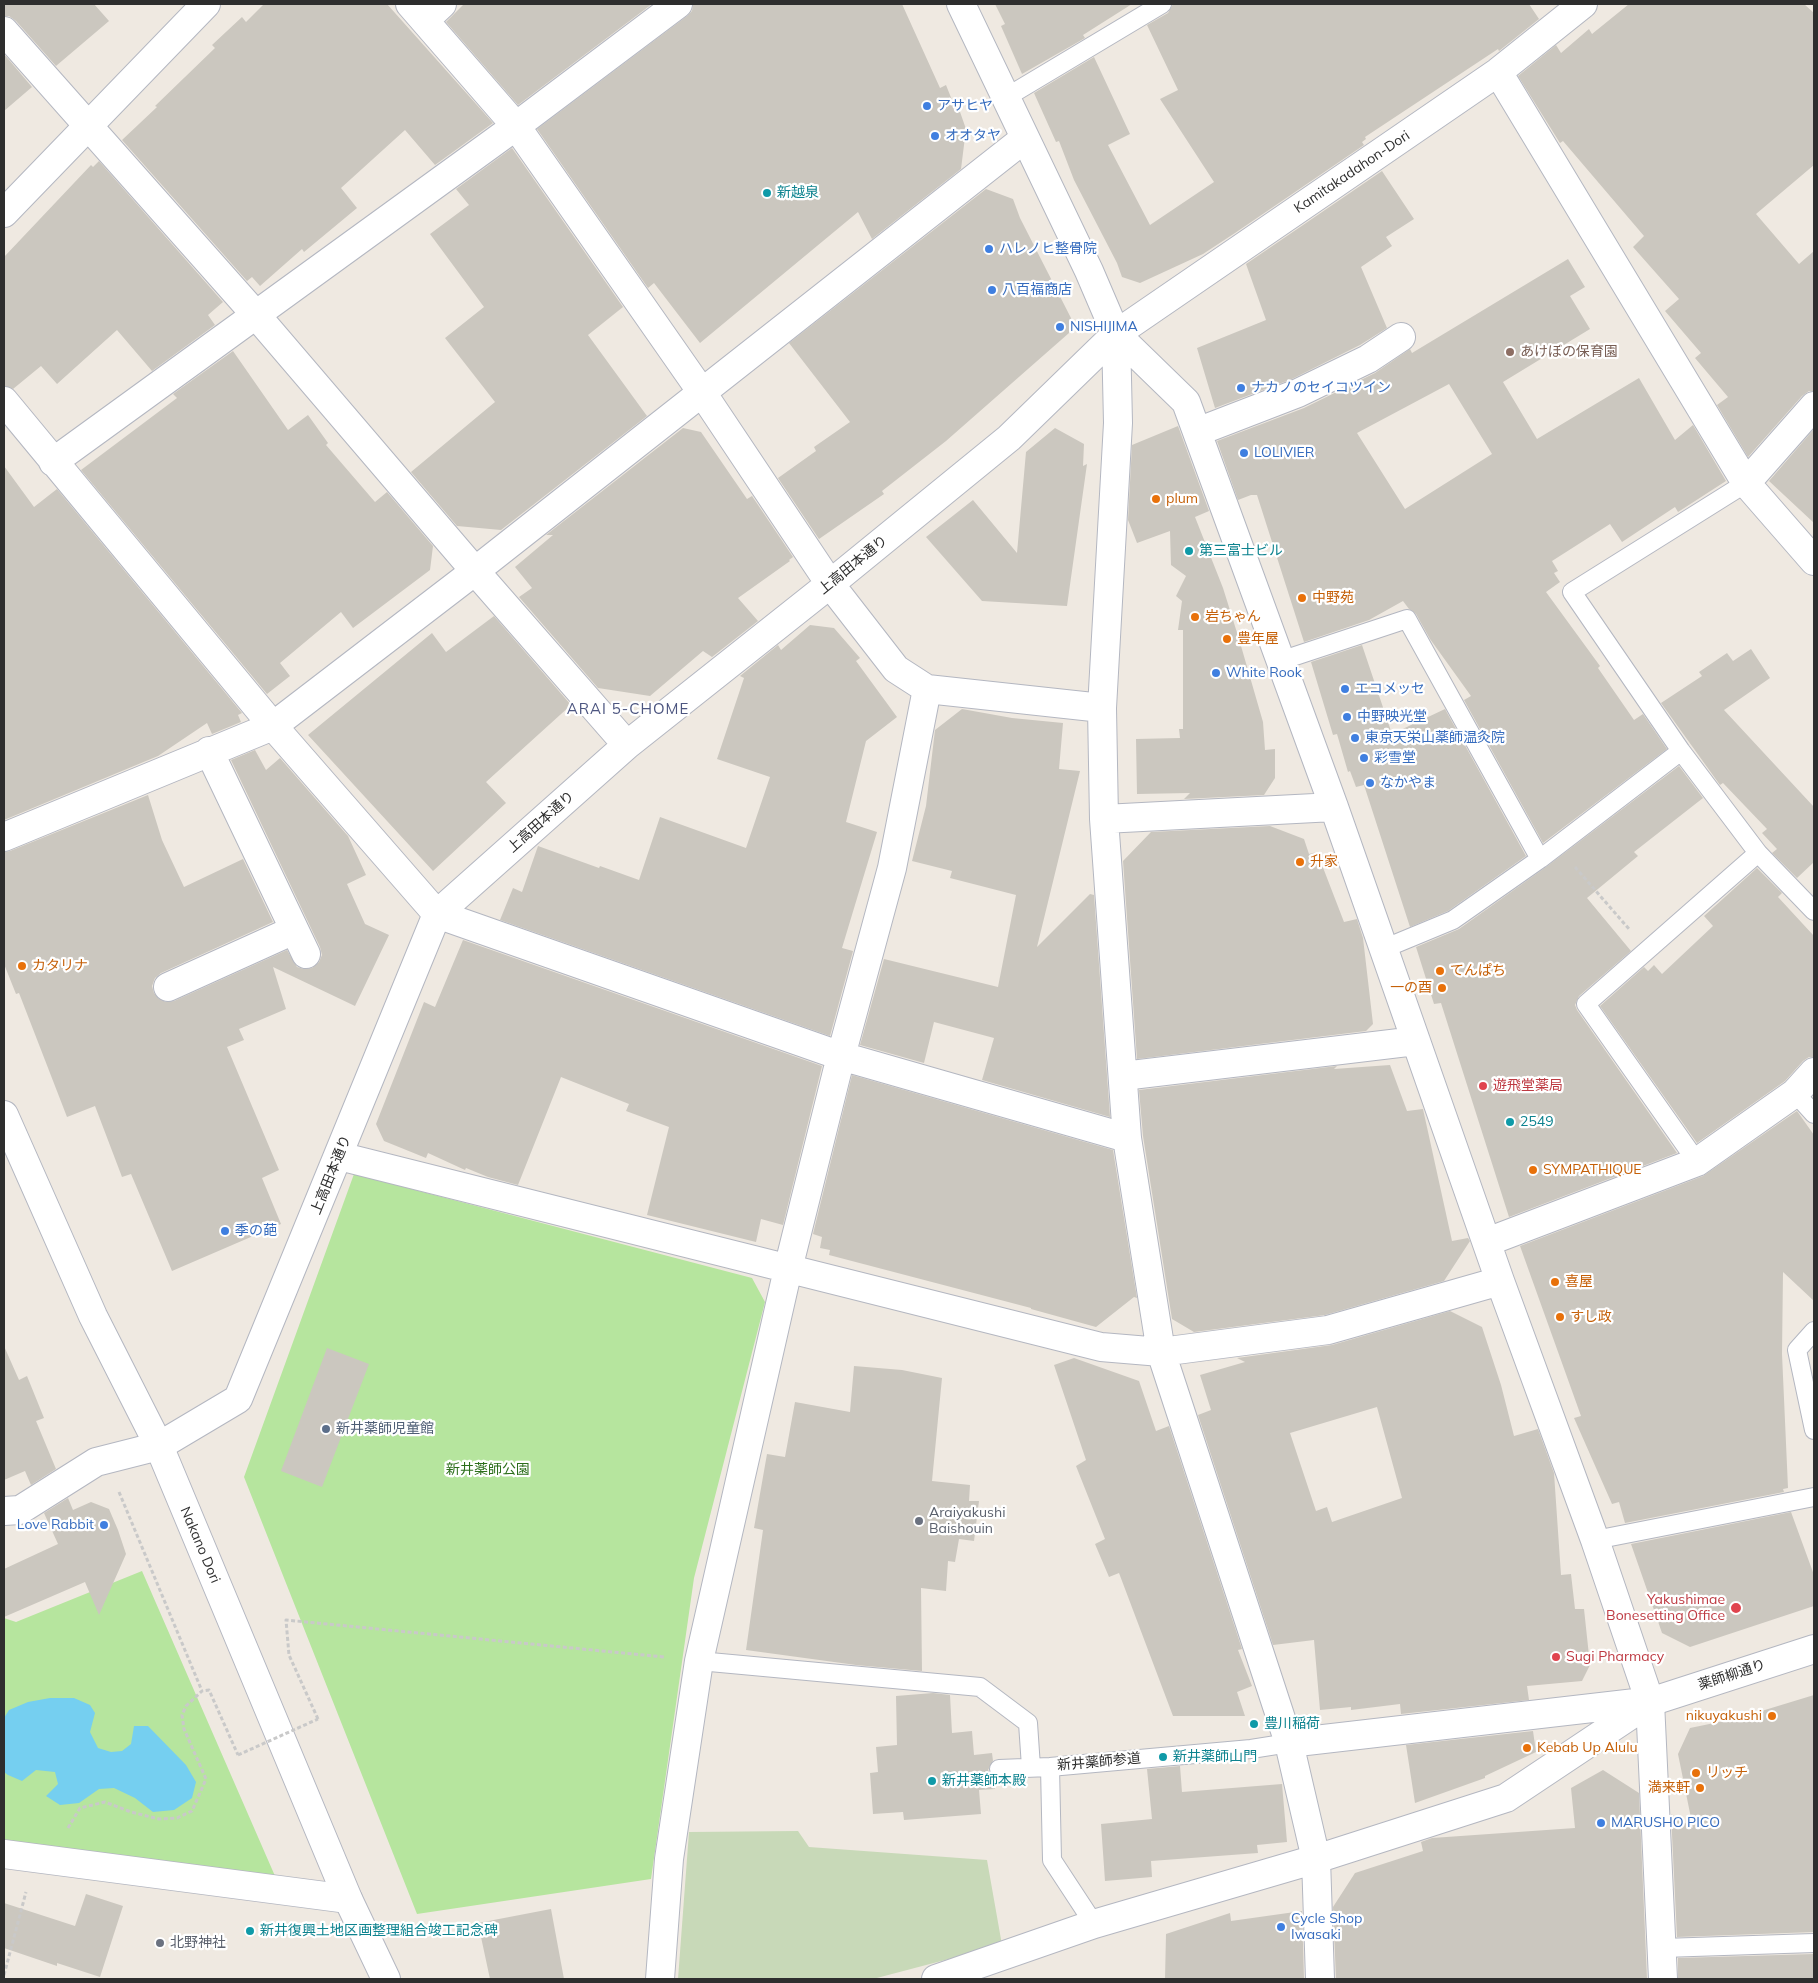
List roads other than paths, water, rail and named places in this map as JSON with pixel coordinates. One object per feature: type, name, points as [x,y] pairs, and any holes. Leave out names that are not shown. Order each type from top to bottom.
[{"type":"street","points":[[4,213],[206,4]]},
{"type":"street","points":[[53,462],[516,126],[678,4]]},
{"type":"street","points":[[961,4],[1024,139],[1089,271],[1116,334],[1118,423],[1102,708],[1104,819],[1127,1138],[1161,1352],[1289,1743],[1316,1859],[1320,1979]]},
{"type":"street","name":"Kamitakadahon-Dori","points":[[1116,334],[1498,72],[1577,6]]},
{"type":"street","points":[[426,9],[516,126],[701,391],[830,584],[896,670],[927,689],[1102,708]]},
{"type":"street","points":[[4,31],[256,315],[475,571],[627,744]]},
{"type":"street","points":[[1498,72],[1746,483],[1814,561]]},
{"type":"street","points":[[4,837],[273,726],[475,571],[701,391],[1024,139]]},
{"type":"street","points":[[1116,334],[1186,402],[1334,807],[1488,1242],[1500,1281],[1595,1540],[1650,1702],[1663,1979]]},
{"type":"street","name":"上高田本通り","points":[[4,1511],[20,1510],[96,1462],[159,1446],[238,1399],[437,914],[627,744],[830,584],[1009,438],[1116,334]]},
{"type":"street","points":[[1197,432],[1298,393],[1368,359],[1401,337]]},
{"type":"street","points":[[4,401],[273,726],[437,914],[841,1056],[1127,1138]]},
{"type":"street","points":[[1746,483],[1814,406]]},
{"type":"street","points":[[660,1979],[669,1859],[699,1661],[788,1269],[841,1056],[892,868],[927,689]]},
{"type":"street","points":[[208,752],[306,954]]},
{"type":"street","points":[[1104,819],[1334,807]]},
{"type":"street","points":[[168,987],[294,930]]},
{"type":"street","points":[[1123,1076],[1416,1041]]},
{"type":"street","points":[[1488,1242],[1697,1162],[1795,1093],[1814,1072]]},
{"type":"street","name":"Nakano Dori","points":[[4,1115],[93,1316],[159,1446],[348,1899],[386,1979]]},
{"type":"street","points":[[339,1156],[1101,1347],[1161,1352],[1328,1330],[1500,1281]]},
{"type":"street","name":"薬師柳通り","points":[[1650,1702],[1814,1649]]},
{"type":"street","points":[[1289,1743],[1650,1702]]},
{"type":"street","points":[[936,1979],[1008,1967],[1094,1924],[1316,1859],[1506,1798],[1650,1702]]},
{"type":"street","points":[[4,1854],[348,1899]]},
{"type":"lane","points":[[1005,98],[1162,4]]},
{"type":"lane","points":[[1746,483],[1572,592],[1681,751],[1758,853],[1814,912]]},
{"type":"lane","points":[[1280,661],[1407,619],[1540,859]]},
{"type":"lane","points":[[1383,949],[1452,920],[1540,859],[1681,751]]},
{"type":"lane","points":[[1697,1162],[1586,1004],[1758,853]]},
{"type":"lane","points":[[1795,1093],[1814,1114]]},
{"type":"lane","points":[[1814,1331],[1797,1350],[1814,1430]]},
{"type":"lane","points":[[1595,1540],[1814,1497]]},
{"type":"lane","points":[[699,1661],[980,1687],[1028,1723],[1031,1767]]},
{"type":"lane","name":"新井薬師参道","points":[[998,1769],[1050,1767],[1251,1749],[1289,1743]]},
{"type":"lane","points":[[1050,1767],[1052,1860],[1094,1924]]},
{"type":"lane","points":[[1662,1948],[1814,1943]]},
{"type":"water","points":[[50,1698],[74,1698],[90,1705],[95,1713],[90,1732],[98,1748],[111,1752],[122,1751],[131,1744],[134,1726],[148,1726],[186,1765],[196,1782],[192,1798],[174,1810],[153,1812],[135,1798],[114,1788],[99,1789],[79,1803],[60,1805],[46,1796],[58,1784],[55,1772],[36,1770],[22,1781],[8,1775],[4,1772],[4,1718],[9,1710],[28,1702]]},
{"type":"place","name":"アサヒヤ","points":[[927,106]]},
{"type":"place","name":"オオタヤ","points":[[935,136]]},
{"type":"place","name":"新越泉","points":[[767,193]]},
{"type":"place","name":"ハレノヒ整骨院","points":[[989,249]]},
{"type":"place","name":"八百福商店","points":[[992,290]]},
{"type":"place","name":"NISHIJIMA","points":[[1060,327]]},
{"type":"place","name":"あけぼの保育園","points":[[1510,352]]},
{"type":"place","name":"ナカノのセイコツイン","points":[[1241,388]]},
{"type":"place","name":"LOLIVIER","points":[[1244,453]]},
{"type":"place","name":"plum","points":[[1156,499]]},
{"type":"place","name":"第三富士ビル","points":[[1189,551]]},
{"type":"place","name":"中野苑","points":[[1302,598]]},
{"type":"place","name":"岩ちゃん","points":[[1195,617]]},
{"type":"place","name":"豊年屋","points":[[1227,639]]},
{"type":"place","name":"White Rook","points":[[1216,673]]},
{"type":"place","name":"エコメッセ","points":[[1345,689]]},
{"type":"place","name":"中野映光堂","points":[[1347,717]]},
{"type":"place","name":"東京天栄山薬師温灸院","points":[[1355,738]]},
{"type":"place","name":"彩雪堂","points":[[1364,758]]},
{"type":"place","name":"なかやま","points":[[1370,783]]},
{"type":"place","name":"升家","points":[[1300,862]]},
{"type":"place","name":"カタリナ","points":[[22,966]]},
{"type":"place","name":"てんぱち","points":[[1440,971]]},
{"type":"place","name":"一の酉","points":[[1442,988]]},
{"type":"place","name":"遊飛堂薬局","points":[[1483,1086]]},
{"type":"place","name":"2549","points":[[1510,1122]]},
{"type":"place","name":"SYMPATHIQUE","points":[[1533,1170]]},
{"type":"place","name":"季の葩","points":[[225,1231]]},
{"type":"place","name":"喜屋","points":[[1555,1282]]},
{"type":"place","name":"すし政","points":[[1560,1317]]},
{"type":"place","name":"新井薬師児童館","points":[[326,1429]]},
{"type":"place","name":"Araiyakushi Baishouin","points":[[919,1521]]},
{"type":"place","name":"Love Rabbit","points":[[104,1525]]},
{"type":"place","name":"Yakushimae Bonesetting Office","points":[[1736,1608]]},
{"type":"place","name":"Sugi Pharmacy","points":[[1556,1657]]},
{"type":"place","name":"nikuyakushi","points":[[1772,1716]]},
{"type":"place","name":"豊川稲荷","points":[[1254,1724]]},
{"type":"place","name":"Kebab Up Alulu","points":[[1527,1748]]},
{"type":"place","name":"新井薬師山門","points":[[1163,1757]]},
{"type":"place","name":"リッチ","points":[[1696,1773]]},
{"type":"place","name":"新井薬師本殿","points":[[932,1781]]},
{"type":"place","name":"満来軒","points":[[1700,1788]]},
{"type":"place","name":"MARUSHO PICO","points":[[1601,1823]]},
{"type":"place","name":"Cycle Shop Iwasaki","points":[[1281,1927]]},
{"type":"place","name":"新井復興土地区画整理組合竣工記念碑","points":[[250,1931]]},
{"type":"place","name":"北野神社","points":[[160,1943]]},
{"type":"district","name":"ARAI 5-CHOME","points":[[628,709]]},
{"type":"park label","name":"新井薬師公園","points":[[488,1470]]}]
